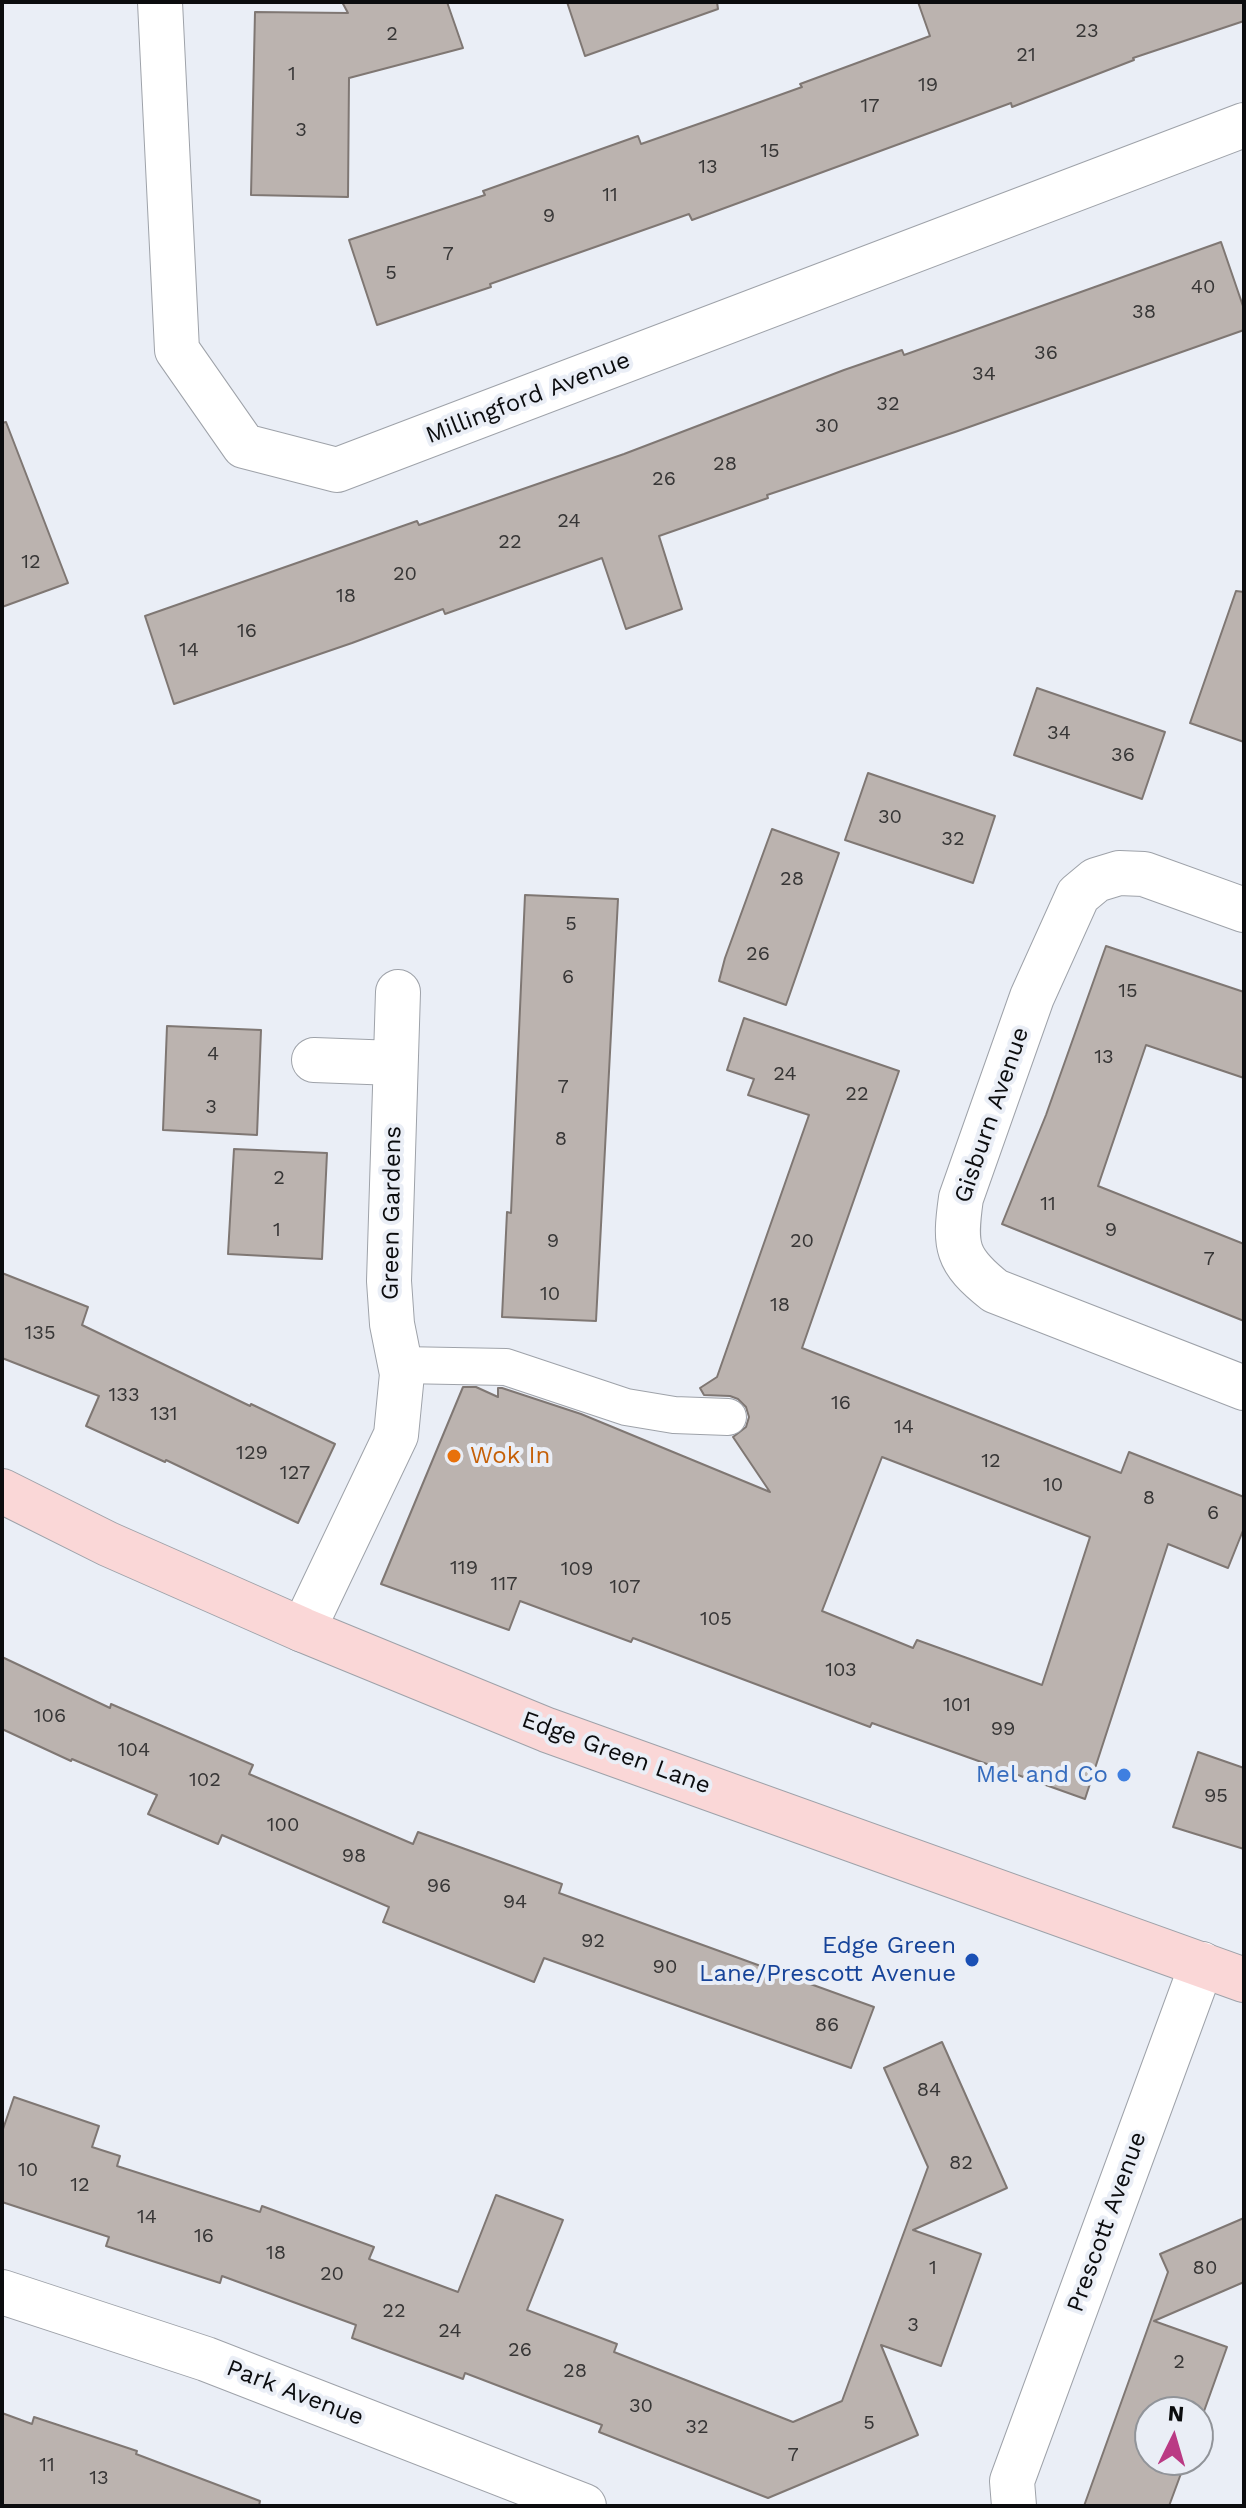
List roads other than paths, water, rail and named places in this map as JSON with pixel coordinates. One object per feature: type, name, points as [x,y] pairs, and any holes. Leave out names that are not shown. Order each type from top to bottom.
[{"type":"street","name":"Millingford Avenue","points":[[160,2],[177,350],[244,446],[337,470],[1244,125]]},
{"type":"street","name":"Gisburn Avenue","points":[[1244,910],[1144,874],[1119,873],[1096,880],[1078,895],[1032,997],[961,1198],[957,1226],[960,1254],[971,1272],[995,1291],[1244,1388]]},
{"type":"street","name":"Green Gardens","points":[[303,1630],[396,1435],[401,1365],[392,1324],[389,1281],[398,992]]},
{"type":"street","points":[[314,1060],[395,1063]]},
{"type":"street","name":"Edge Green Lane","points":[[2,1491],[108,1544],[303,1630],[547,1730],[1244,1980]]},
{"type":"street","name":"Prescott Avenue","points":[[1003,2498],[1202,1964]]},
{"type":"street","name":"Park Avenue","points":[[2,2292],[206,2359],[584,2506]]},
{"type":"lane","points":[[401,1365],[506,1367],[626,1407],[674,1415],[728,1417]]},
{"type":"place","name":"Wok In","points":[[454,1456]]},
{"type":"place","name":"Mel and Co","points":[[1124,1775]]},
{"type":"place","name":"Edge Green Lane/Prescott Avenue","points":[[972,1960]]}]
